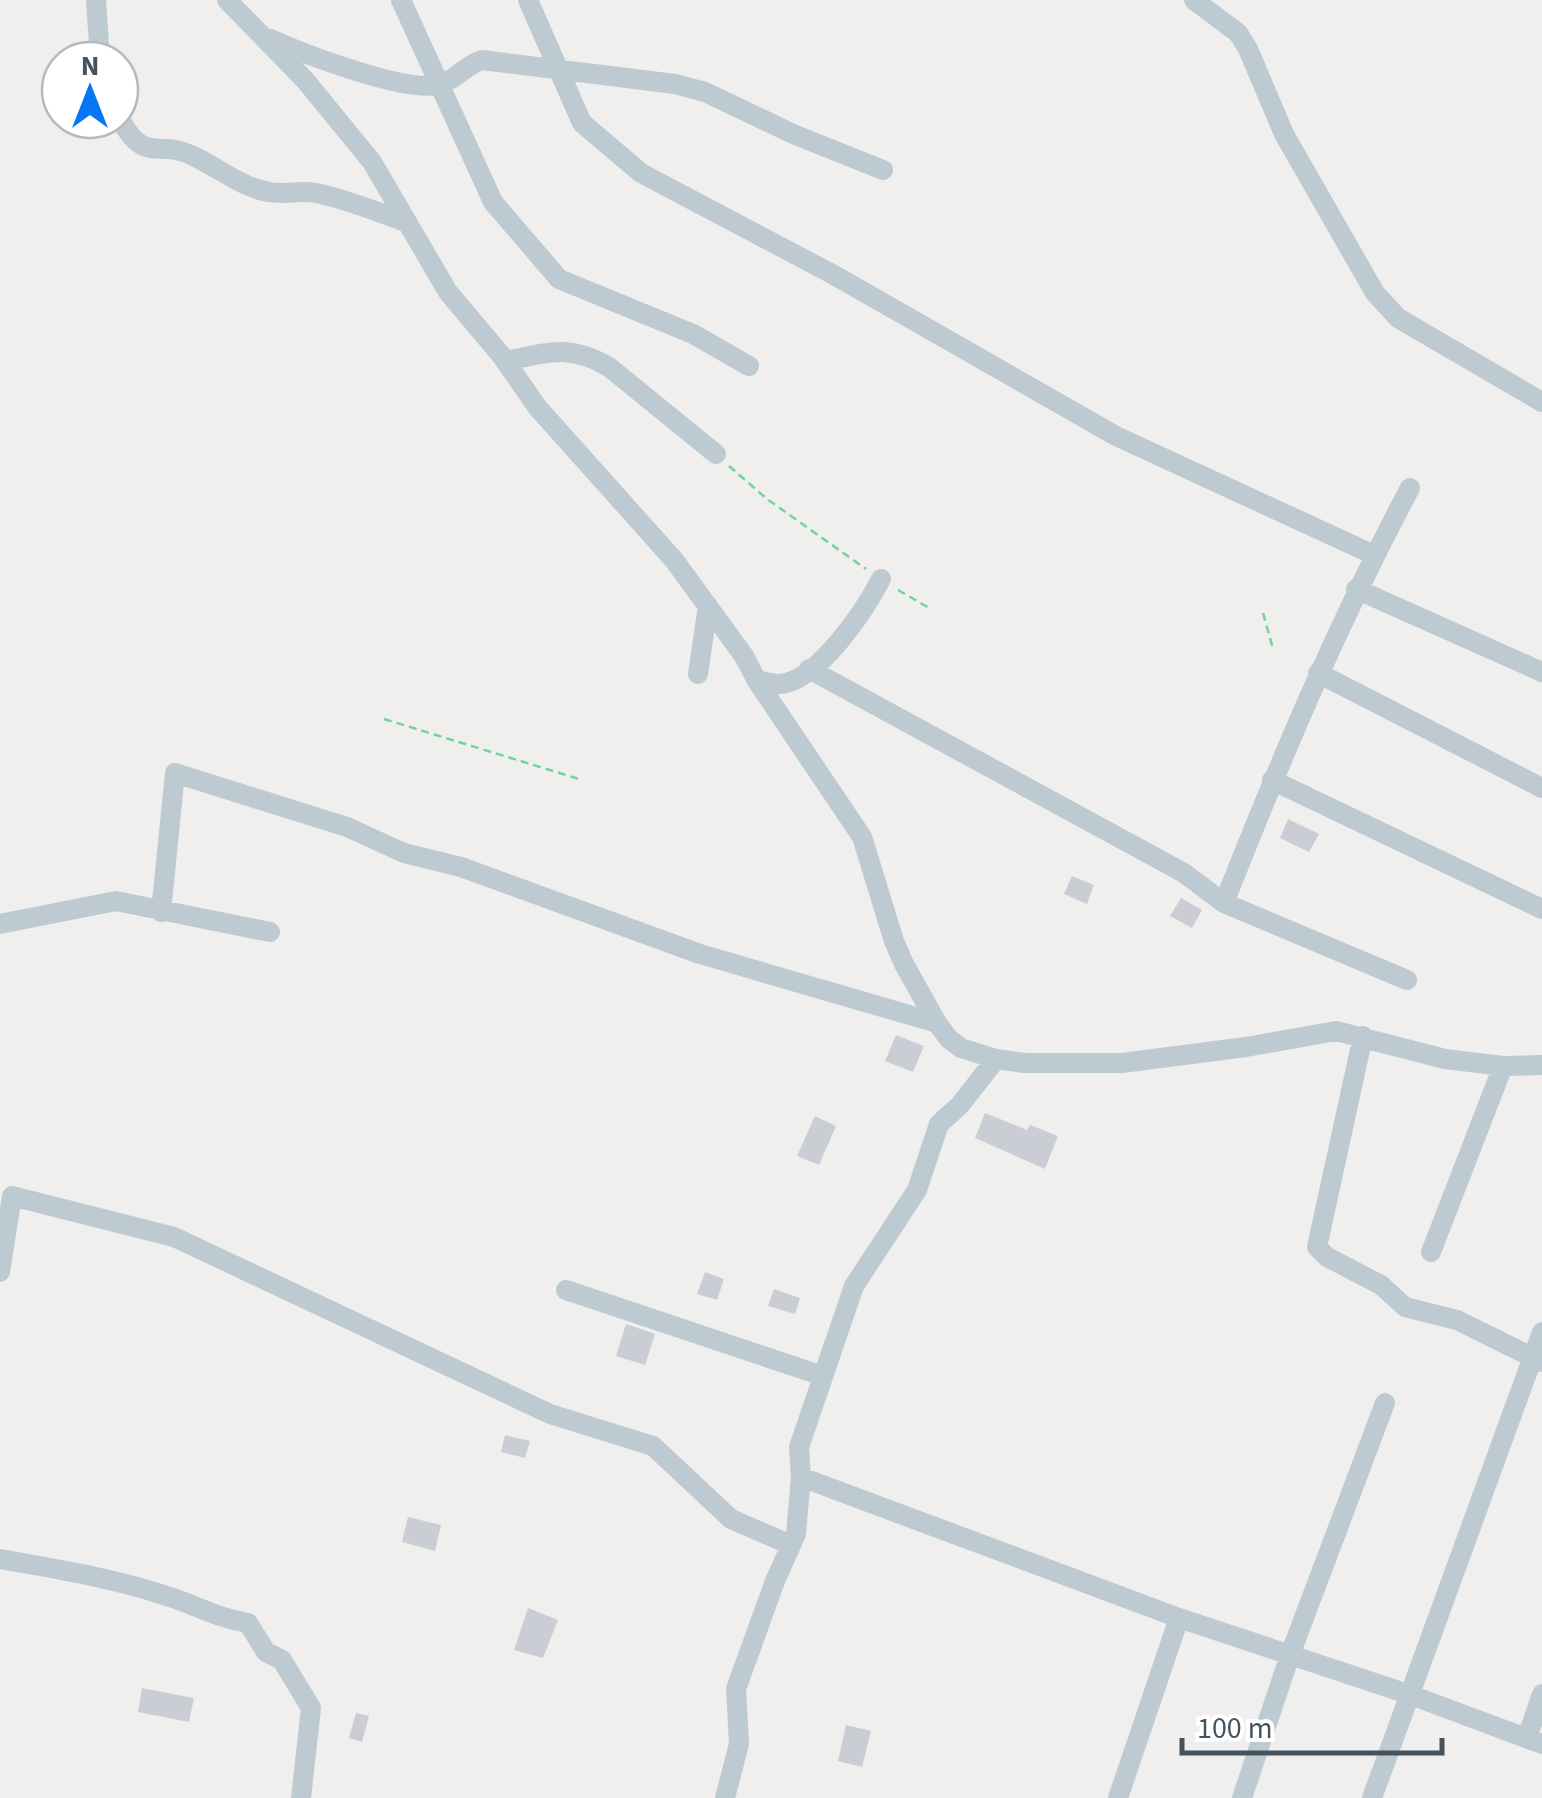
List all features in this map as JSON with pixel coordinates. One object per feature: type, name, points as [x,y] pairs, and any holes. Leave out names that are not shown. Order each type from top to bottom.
[{"type":"street","points":[[96,0],[99,40]]},
{"type":"street","points":[[227,0],[305,80],[372,162],[448,292],[506,361],[538,408],[674,560],[744,656],[862,836],[894,941],[949,1039],[962,1048],[1024,1063],[1122,1063],[1326,1032],[1363,1036],[1425,1055],[1503,1066],[1542,1066]]},
{"type":"street","points":[[401,0],[494,202],[559,279],[693,334],[748,366]]},
{"type":"street","points":[[528,0],[582,123],[641,173],[834,275],[1116,436],[1374,555]]},
{"type":"street","points":[[1194,0],[1238,33]]},
{"type":"street","points":[[1220,0],[1256,67],[1284,134],[1375,294],[1398,318],[1542,402]]},
{"type":"street","points":[[260,34],[336,65],[414,85],[442,84],[482,60],[561,73],[646,80],[705,92],[793,134],[883,170]]},
{"type":"street","points":[[135,140],[150,150],[188,153],[269,192],[298,190],[320,194],[406,222]]},
{"type":"street","points":[[506,361],[557,350],[590,356],[610,367],[716,454]]},
{"type":"street","points":[[1224,903],[1318,672],[1356,589],[1410,488]]},
{"type":"street","points":[[757,680],[782,684],[809,670],[846,634],[867,607],[881,579]]},
{"type":"street","points":[[1356,589],[1542,672]]},
{"type":"street","points":[[698,674],[708,606]]},
{"type":"street","points":[[809,670],[1184,872],[1224,903],[1407,980]]},
{"type":"street","points":[[1318,672],[1542,788]]},
{"type":"street","points":[[161,912],[175,773],[347,827],[404,853],[461,868],[700,954],[937,1023]]},
{"type":"street","points":[[1272,780],[1542,909]]},
{"type":"street","points":[[0,924],[116,901],[270,932]]},
{"type":"street","points":[[1363,1036],[1318,1247],[1327,1257],[1381,1285],[1405,1307],[1457,1320],[1537,1360]]},
{"type":"street","points":[[725,1798],[739,1744],[736,1689],[791,1546],[798,1521],[799,1447],[854,1286],[916,1190],[933,1136],[996,1058]]},
{"type":"street","points":[[1431,1252],[1503,1066]]},
{"type":"street","points":[[0,1272],[12,1196],[174,1238],[550,1414],[652,1446],[731,1519],[791,1546]]},
{"type":"street","points":[[566,1290],[823,1376]]},
{"type":"street","points":[[1372,1798],[1537,1360],[1542,1332]]},
{"type":"street","points":[[1242,1798],[1290,1655],[1385,1403]]},
{"type":"street","points":[[801,1477],[1179,1618],[1535,1741],[1542,1694]]},
{"type":"street","points":[[0,1558],[106,1578],[166,1596],[215,1617],[248,1623],[266,1652],[282,1660],[311,1708],[301,1798]]},
{"type":"street","points":[[1118,1798],[1179,1618]]},
{"type":"path","points":[[716,454],[768,500],[918,604],[931,609]]},
{"type":"path","points":[[1264,613],[1273,650]]},
{"type":"path","points":[[384,719],[579,779]]},
{"type":"building","points":[[1288,819],[1319,834],[1309,852],[1280,838]]},
{"type":"building","points":[[1072,876],[1094,885],[1087,904],[1064,894]]},
{"type":"building","points":[[1181,898],[1202,910],[1192,928],[1170,916]]},
{"type":"building","points":[[896,1035],[924,1046],[913,1072],[885,1061]]},
{"type":"building","points":[[985,1113],[1027,1130],[1030,1125],[1058,1136],[1045,1169],[975,1138]]},
{"type":"building","points":[[815,1116],[836,1126],[819,1165],[797,1156]]},
{"type":"building","points":[[705,1272],[724,1279],[717,1300],[697,1294]]},
{"type":"building","points":[[774,1289],[800,1298],[795,1314],[768,1306]]},
{"type":"building","points":[[626,1324],[655,1334],[645,1365],[616,1356]]},
{"type":"building","points":[[505,1435],[530,1441],[525,1458],[501,1452]]},
{"type":"building","points":[[408,1517],[441,1525],[435,1551],[402,1542]]},
{"type":"building","points":[[528,1608],[558,1620],[543,1658],[514,1650]]},
{"type":"building","points":[[142,1688],[194,1698],[189,1722],[138,1712]]},
{"type":"building","points":[[356,1713],[369,1716],[362,1742],[349,1738]]},
{"type":"building","points":[[846,1725],[871,1731],[862,1767],[838,1761]]}]
